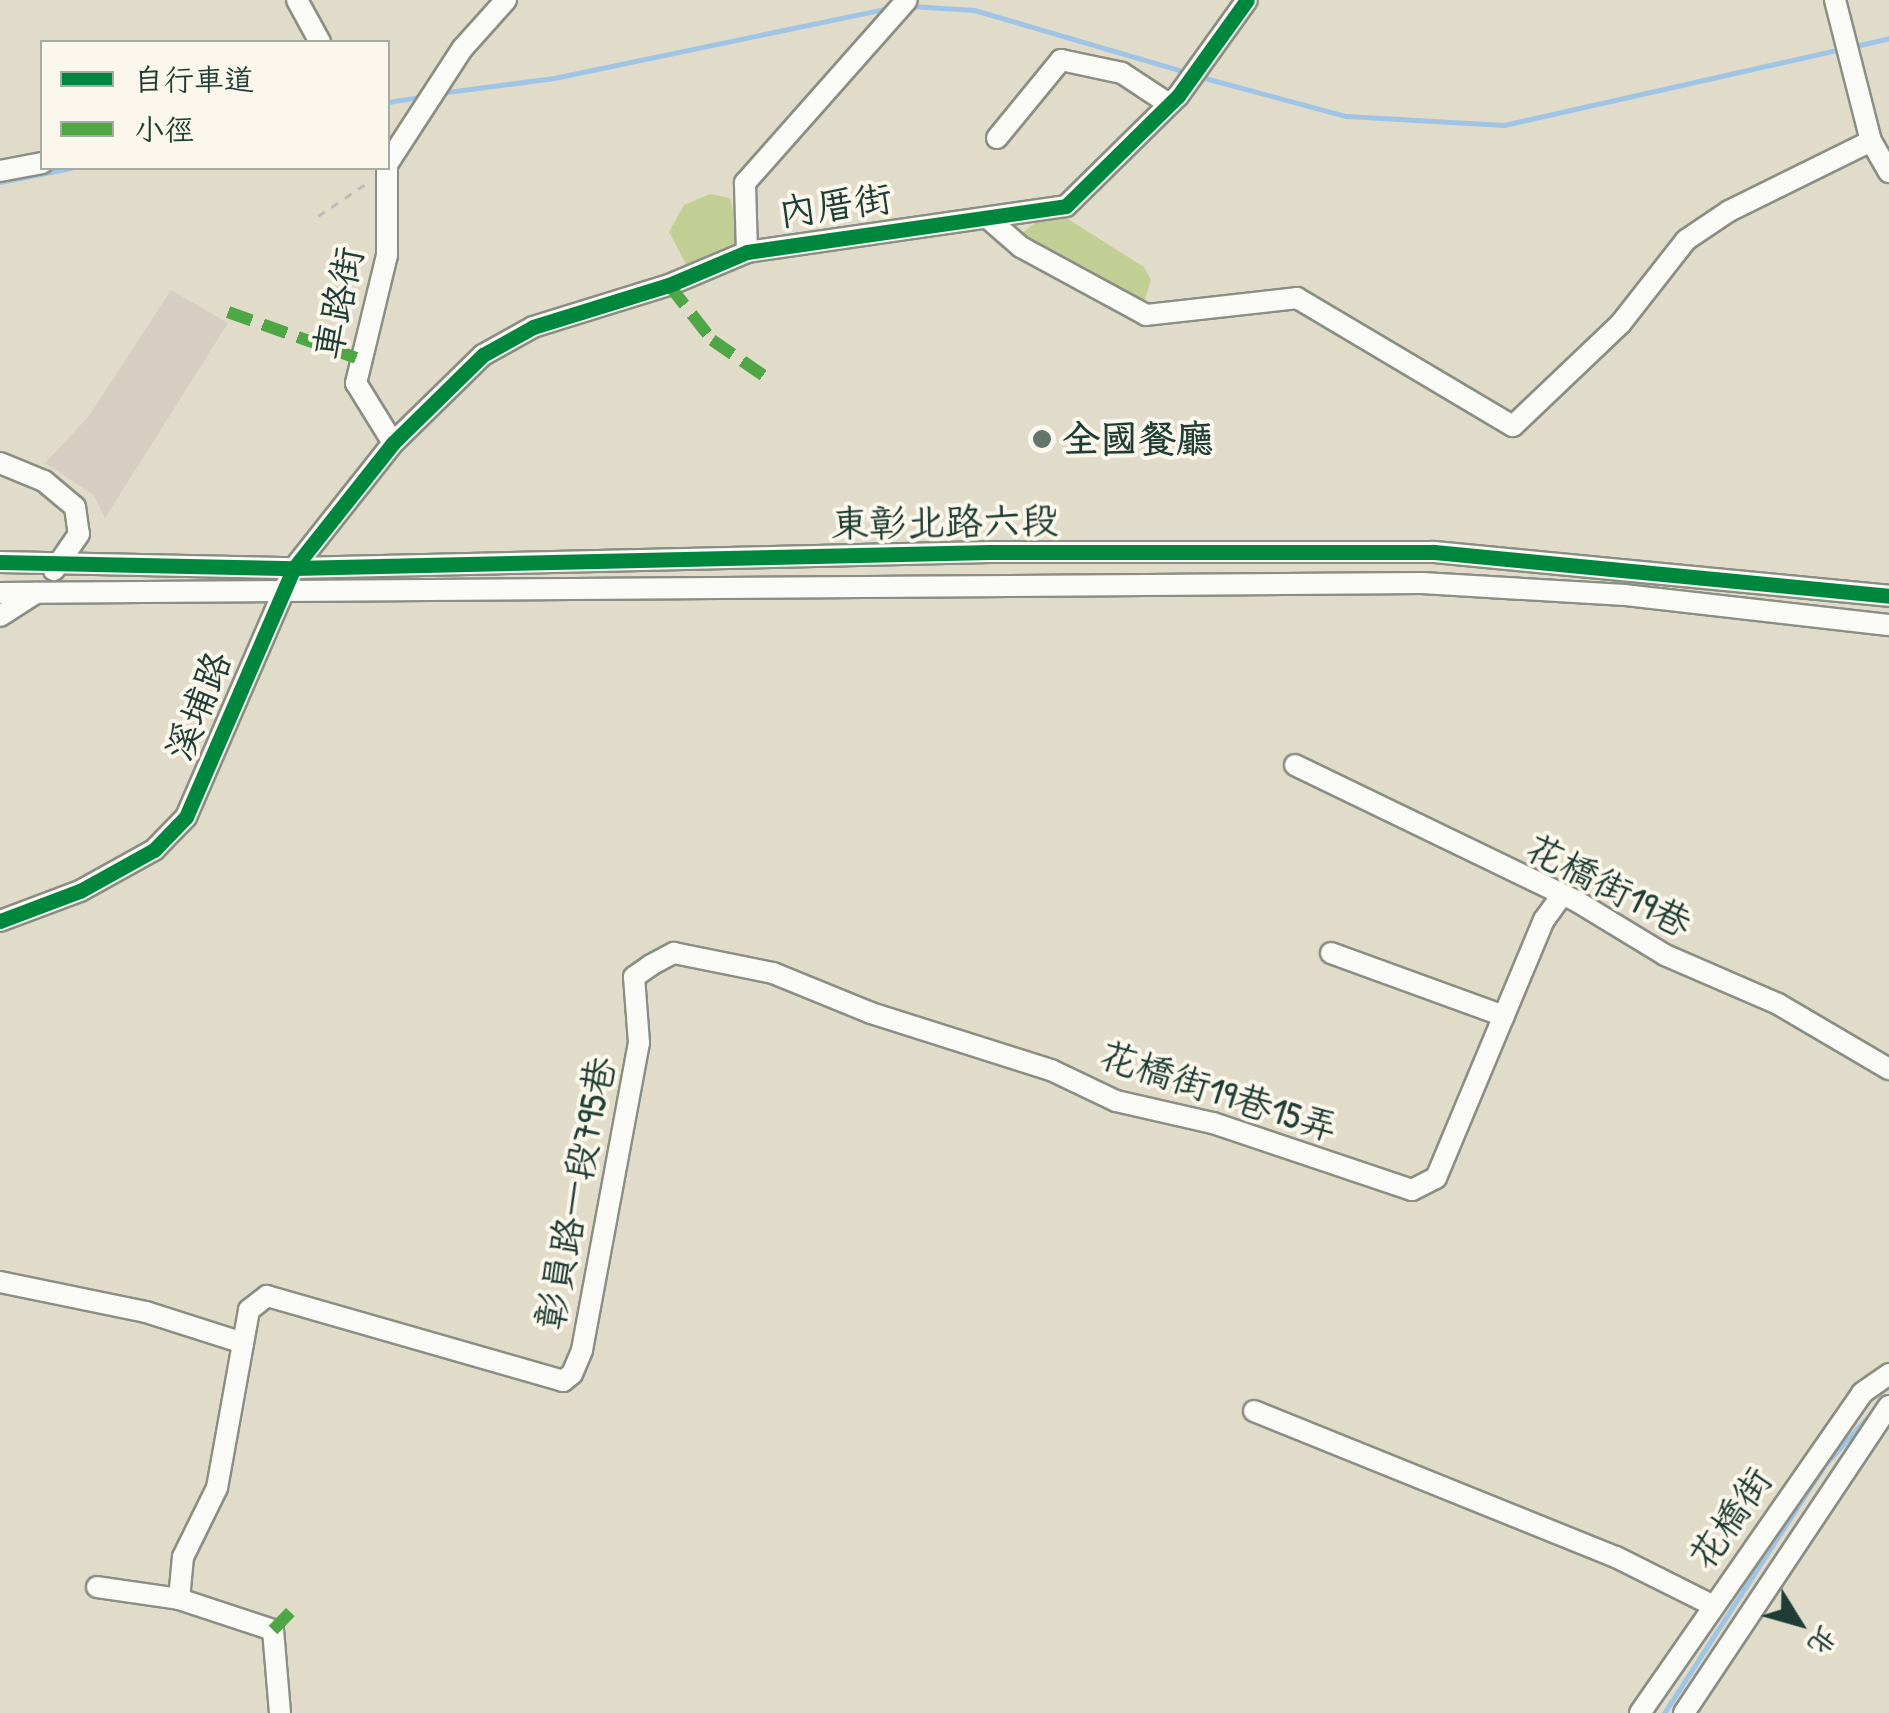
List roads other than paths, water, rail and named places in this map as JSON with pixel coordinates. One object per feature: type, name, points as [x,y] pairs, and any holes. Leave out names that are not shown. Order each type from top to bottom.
[{"type":"street","points":[[297,0],[319,40]]},
{"type":"street","points":[[390,163],[462,49],[506,0]]},
{"type":"street","points":[[747,252],[744,183],[907,0]]},
{"type":"street","name":"內厝街","points":[[393,443],[483,355],[533,327],[669,285],[747,252],[949,220],[991,221],[1066,206],[1169,104],[1247,0]]},
{"type":"street","points":[[1836,0],[1871,142],[1889,172]]},
{"type":"street","points":[[998,138],[1060,60],[1122,73],[1169,104]]},
{"type":"street","points":[[991,221],[1021,246],[1146,315],[1297,298],[1513,426],[1621,323],[1686,240],[1730,211],[1871,142]]},
{"type":"street","points":[[0,171],[40,163]]},
{"type":"street","name":"車路街","points":[[387,170],[387,255],[356,383],[393,443]]},
{"type":"street","name":"溪埔路","points":[[0,921],[80,891],[154,850],[186,818],[294,568],[393,443]]},
{"type":"street","points":[[0,463],[44,481],[76,507],[79,534],[36,593],[0,616]]},
{"type":"street","name":"東彰北路六段","points":[[0,562],[294,568],[990,552],[1434,552],[1889,596]]},
{"type":"street","name":"東彰北路六段","points":[[0,593],[1422,583],[1625,596],[1889,625]]},
{"type":"street","name":"花橋街19巷","points":[[1295,766],[1560,898],[1578,902],[1665,956],[1778,1004],[1889,1069]]},
{"type":"street","name":"花橋街19巷15弄","points":[[634,977],[674,953],[773,973],[871,1013],[1051,1070],[1116,1101],[1213,1122],[1412,1190],[1436,1178],[1544,920],[1560,898]]},
{"type":"street","points":[[1331,953],[1504,1016]]},
{"type":"street","name":"彰員路一段795巷","points":[[178,1599],[183,1557],[217,1488],[249,1310],[268,1296],[562,1382],[572,1374],[582,1350],[639,1044],[634,977]]},
{"type":"street","points":[[0,1282],[146,1312],[242,1343]]},
{"type":"street","name":"花橋街","points":[[1640,1713],[1862,1394],[1889,1374]]},
{"type":"street","points":[[1684,1713],[1889,1406]]},
{"type":"street","points":[[1254,1411],[1616,1557],[1712,1605]]},
{"type":"street","points":[[1767,1528],[1794,1545]]},
{"type":"street","points":[[97,1587],[178,1599],[273,1630],[280,1713]]},
{"type":"waterway","points":[[911,6],[974,10],[1186,72]]},
{"type":"waterway","points":[[440,93],[554,78],[890,8]]},
{"type":"waterway","points":[[1851,47],[1889,38]]},
{"type":"waterway","points":[[1201,77],[1346,116],[1504,125],[1841,49]]},
{"type":"waterway","points":[[390,102],[424,96]]},
{"type":"waterway","points":[[0,182],[61,170]]},
{"type":"waterway","points":[[1664,1713],[1826,1463],[1876,1408]]},
{"type":"place","name":"全國餐廳","points":[[1042,439]]}]
